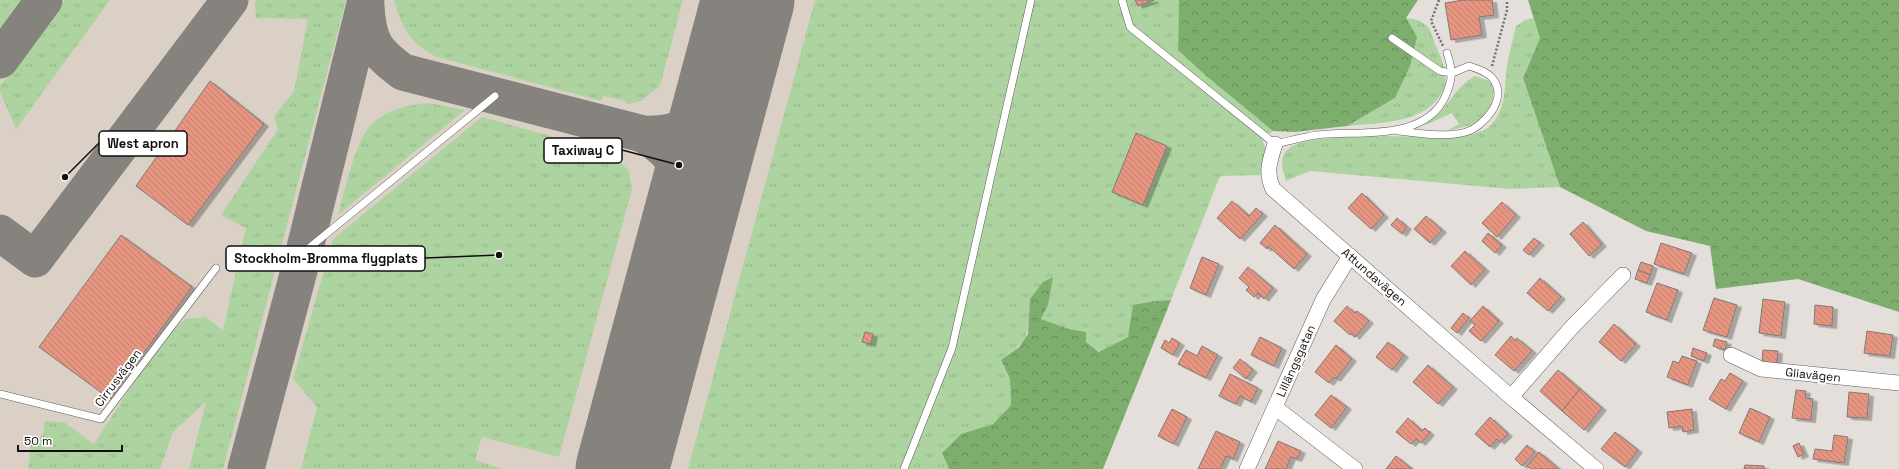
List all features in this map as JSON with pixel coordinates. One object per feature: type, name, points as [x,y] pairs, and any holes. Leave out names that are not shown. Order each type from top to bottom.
[{"type":"street","name":"Attundavägen","points":[[1275,144],[1270,159],[1268,177],[1273,189],[1511,397],[1596,469]]},
{"type":"street","name":"Lillängsgatan","points":[[1247,469],[1276,408],[1323,300],[1350,256]]},
{"type":"street","points":[[1511,397],[1572,327],[1623,275]]},
{"type":"street","name":"Gliavägen","points":[[1731,355],[1760,369],[1899,383]]},
{"type":"street","points":[[1276,408],[1354,469]]},
{"type":"lane","points":[[904,469],[952,348],[1031,0]]},
{"type":"lane","points":[[1122,0],[1130,27],[1275,144],[1316,135],[1390,130],[1410,126],[1431,116],[1443,100],[1451,84],[1452,68],[1447,53]]},
{"type":"lane","points":[[1390,130],[1436,134],[1455,134],[1468,131],[1480,124],[1490,115],[1497,101],[1498,89],[1490,76],[1484,71],[1470,66],[1452,74],[1440,71],[1392,38]]},
{"type":"lane","points":[[304,252],[495,96]]},
{"type":"lane","name":"Cirrusvägen","points":[[0,394],[101,419],[216,268]]},
{"type":"path","points":[[1439,0],[1431,21],[1447,53]]},
{"type":"path","points":[[1490,76],[1507,10],[1507,0]]},
{"type":"shaded area","points":[[0,0],[1179,0],[919,469],[0,469]]},
{"type":"green space","points":[[0,0],[34,0],[0,49]]},
{"type":"green space","points":[[65,0],[110,0],[16,129],[0,92],[0,86]]},
{"type":"green space","points":[[256,0],[346,0],[223,469],[189,469],[206,402],[173,432],[160,469],[28,469],[31,443],[43,435],[45,421],[64,422],[94,444],[161,341],[185,319],[205,317],[223,330],[246,228],[221,215],[278,129],[274,116],[294,91],[308,19],[256,18]]},
{"type":"green space","points":[[394,0],[683,0],[660,86],[641,101],[627,104],[625,101],[603,96],[601,101],[437,57],[420,47],[408,34],[400,19]]},
{"type":"green space","points":[[815,0],[1179,0],[1178,50],[1205,75],[1273,131],[1262,139],[1265,147],[1265,175],[1220,176],[1171,300],[1155,301],[1128,337],[1100,352],[1086,342],[1086,332],[1069,329],[1041,319],[1048,305],[1030,299],[1029,321],[1026,335],[1023,341],[1011,353],[1001,360],[1010,379],[1011,405],[993,424],[961,434],[942,453],[949,469],[688,469]]},
{"type":"green space","points":[[1179,0],[1418,0],[1406,18],[1417,37],[1410,66],[1395,98],[1347,126],[1295,132],[1273,131],[1205,75],[1178,50]]},
{"type":"green space","points":[[1528,0],[1899,0],[1899,312],[1798,279],[1716,289],[1710,246],[1646,231],[1560,187],[1523,78],[1540,38]]},
{"type":"green space","points":[[1406,18],[1421,22],[1431,31],[1444,67],[1444,89],[1434,103],[1415,115],[1404,119],[1381,123],[1347,126],[1395,98]]},
{"type":"green space","points":[[1534,18],[1540,38],[1523,78],[1560,187],[1510,189],[1310,171],[1286,181],[1282,165],[1284,154],[1287,150],[1298,144],[1340,137],[1456,137],[1475,133],[1488,128],[1500,112],[1504,97],[1508,61],[1516,26],[1525,20]]},
{"type":"green space","points":[[1475,76],[1490,81],[1494,91],[1490,107],[1484,116],[1475,123],[1448,130],[1459,124],[1452,113],[1428,124],[1419,126],[1430,121],[1436,116],[1458,90],[1468,80]]},
{"type":"green space","points":[[429,103],[465,110],[338,215],[351,166],[366,131],[378,119],[392,111],[413,105]]},
{"type":"green space","points":[[482,117],[612,153],[629,171],[632,189],[559,457],[482,437],[475,460],[503,469],[301,469],[317,407],[293,379],[333,239]]},
{"type":"green space","points":[[1053,277],[1048,305],[1041,319],[1069,329],[1086,332],[1086,342],[1099,352],[1128,337],[1133,305],[1171,300],[1103,469],[949,469],[942,453],[961,434],[993,424],[1011,405],[1010,379],[1001,360],[1019,347],[1028,334],[1030,299],[1043,282]]},
{"type":"building","points":[[1135,0],[1154,0],[1138,6]]},
{"type":"building","points":[[1463,0],[1492,0],[1494,15],[1479,17],[1482,35],[1451,40],[1445,3]]},
{"type":"building","points":[[210,81],[264,124],[188,225],[136,186]]},
{"type":"building","points":[[1136,133],[1167,146],[1143,205],[1112,192]]},
{"type":"building","points":[[1362,193],[1384,215],[1371,229],[1348,208]]},
{"type":"building","points":[[1232,201],[1249,216],[1256,208],[1263,214],[1240,239],[1217,218]]},
{"type":"building","points":[[1502,202],[1516,215],[1497,237],[1482,223]]},
{"type":"building","points":[[1426,216],[1442,230],[1430,243],[1414,229]]},
{"type":"building","points":[[1397,218],[1407,227],[1402,234],[1391,225]]},
{"type":"building","points":[[1583,222],[1602,244],[1589,256],[1570,234]]},
{"type":"building","points":[[1275,225],[1307,254],[1294,269],[1268,246],[1267,249],[1260,243]]},
{"type":"building","points":[[1488,233],[1502,245],[1495,253],[1482,241]]},
{"type":"building","points":[[121,235],[192,287],[110,399],[39,347]]},
{"type":"building","points":[[1534,238],[1540,243],[1529,255],[1523,250]]},
{"type":"building","points":[[1661,243],[1692,253],[1684,274],[1654,264]]},
{"type":"building","points":[[1465,251],[1485,269],[1471,285],[1451,266]]},
{"type":"building","points":[[1202,257],[1219,264],[1206,295],[1190,288]]},
{"type":"building","points":[[1641,262],[1653,266],[1650,275],[1638,270]]},
{"type":"building","points":[[1248,267],[1273,288],[1264,299],[1258,293],[1254,297],[1246,290],[1249,287],[1239,278]]},
{"type":"building","points":[[1638,270],[1650,275],[1647,283],[1635,279]]},
{"type":"building","points":[[1540,278],[1561,297],[1548,311],[1527,293]]},
{"type":"building","points":[[1657,283],[1678,290],[1667,320],[1646,312]]},
{"type":"building","points":[[1714,298],[1737,305],[1727,337],[1703,330]]},
{"type":"building","points":[[1763,299],[1785,302],[1781,336],[1759,333]]},
{"type":"building","points":[[1815,305],[1833,307],[1832,326],[1814,324]]},
{"type":"building","points":[[1347,306],[1355,313],[1357,311],[1369,321],[1355,337],[1351,333],[1350,335],[1334,321]]},
{"type":"building","points":[[1483,306],[1499,321],[1481,341],[1469,331],[1475,325],[1470,321]]},
{"type":"building","points":[[1463,313],[1469,318],[1457,333],[1451,328]]},
{"type":"building","points":[[1614,324],[1636,344],[1621,361],[1599,342]]},
{"type":"building","points":[[1867,331],[1893,335],[1890,356],[1864,353]]},
{"type":"building","points":[[865,332],[873,334],[871,344],[862,342]]},
{"type":"building","points":[[1511,336],[1515,341],[1517,338],[1532,351],[1514,371],[1495,355]]},
{"type":"building","points":[[1260,337],[1282,348],[1274,366],[1251,355]]},
{"type":"building","points":[[1172,338],[1180,343],[1173,355],[1161,348],[1165,340],[1169,343]]},
{"type":"building","points":[[1715,339],[1727,342],[1725,350],[1713,346]]},
{"type":"building","points":[[1388,342],[1404,355],[1392,370],[1376,357]]},
{"type":"building","points":[[1336,345],[1352,359],[1336,379],[1334,377],[1329,383],[1315,372]]},
{"type":"building","points":[[1202,346],[1218,355],[1206,378],[1178,364],[1186,350],[1197,356]]},
{"type":"building","points":[[1693,348],[1707,353],[1704,361],[1691,356]]},
{"type":"building","points":[[1763,350],[1778,351],[1777,363],[1762,362]]},
{"type":"building","points":[[1682,356],[1697,361],[1688,385],[1667,377],[1673,361],[1679,363]]},
{"type":"building","points":[[1240,359],[1253,370],[1246,379],[1233,368]]},
{"type":"building","points":[[1428,365],[1453,387],[1438,404],[1413,382]]},
{"type":"building","points":[[1558,370],[1580,389],[1562,411],[1540,391]]},
{"type":"building","points":[[1730,373],[1743,381],[1726,409],[1709,399],[1721,379],[1725,381]]},
{"type":"building","points":[[1230,374],[1258,388],[1251,402],[1240,396],[1236,404],[1219,396]]},
{"type":"building","points":[[1580,389],[1602,408],[1584,430],[1562,411]]},
{"type":"building","points":[[1796,390],[1806,391],[1805,398],[1813,399],[1811,420],[1792,418]]},
{"type":"building","points":[[1849,392],[1869,394],[1867,418],[1847,417]]},
{"type":"building","points":[[1331,395],[1347,407],[1331,428],[1315,415]]},
{"type":"building","points":[[1750,408],[1770,417],[1759,442],[1739,433]]},
{"type":"building","points":[[1172,409],[1187,417],[1174,444],[1158,436]]},
{"type":"building","points":[[1692,409],[1694,430],[1683,432],[1682,426],[1669,428],[1667,412]]},
{"type":"building","points":[[1490,417],[1508,434],[1500,442],[1497,439],[1490,447],[1475,434]]},
{"type":"building","points":[[1408,418],[1422,431],[1425,428],[1430,433],[1421,443],[1416,439],[1411,444],[1396,432]]},
{"type":"building","points":[[1216,431],[1240,442],[1233,459],[1226,456],[1220,469],[1198,469]]},
{"type":"building","points":[[1615,432],[1638,450],[1625,467],[1601,449]]},
{"type":"building","points":[[1834,435],[1848,437],[1844,463],[1813,459],[1815,449],[1832,451]]},
{"type":"building","points":[[1278,441],[1301,451],[1297,459],[1291,457],[1286,469],[1265,469]]},
{"type":"building","points":[[1799,443],[1804,454],[1798,457],[1793,446]]},
{"type":"building","points":[[1527,445],[1535,452],[1522,466],[1515,459]]},
{"type":"building","points":[[1539,452],[1559,469],[1531,469],[1527,466]]},
{"type":"building","points":[[1396,456],[1412,469],[1386,469]]},
{"type":"building","points":[[1745,465],[1764,466],[1764,469],[1744,469]]},
{"type":"taxiway","points":[[0,60],[44,0]]},
{"type":"taxiway","points":[[0,233],[35,259],[230,0]]},
{"type":"taxiway","points":[[246,469],[304,252],[366,0]]},
{"type":"taxiway","points":[[366,6],[369,28],[374,44],[385,58],[403,72],[643,134],[670,132],[691,124],[707,109],[724,88]]},
{"type":"taxiway","points":[[643,134],[665,150],[679,168],[686,190],[689,217]]},
{"type":"runway","points":[[622,469],[748,0]]},
{"type":"place","name":"Taxiway C","points":[[679,165]]},
{"type":"place","name":"West apron","points":[[65,177]]},
{"type":"place","name":"Stockholm-Bromma flygplats","points":[[499,255]]}]
